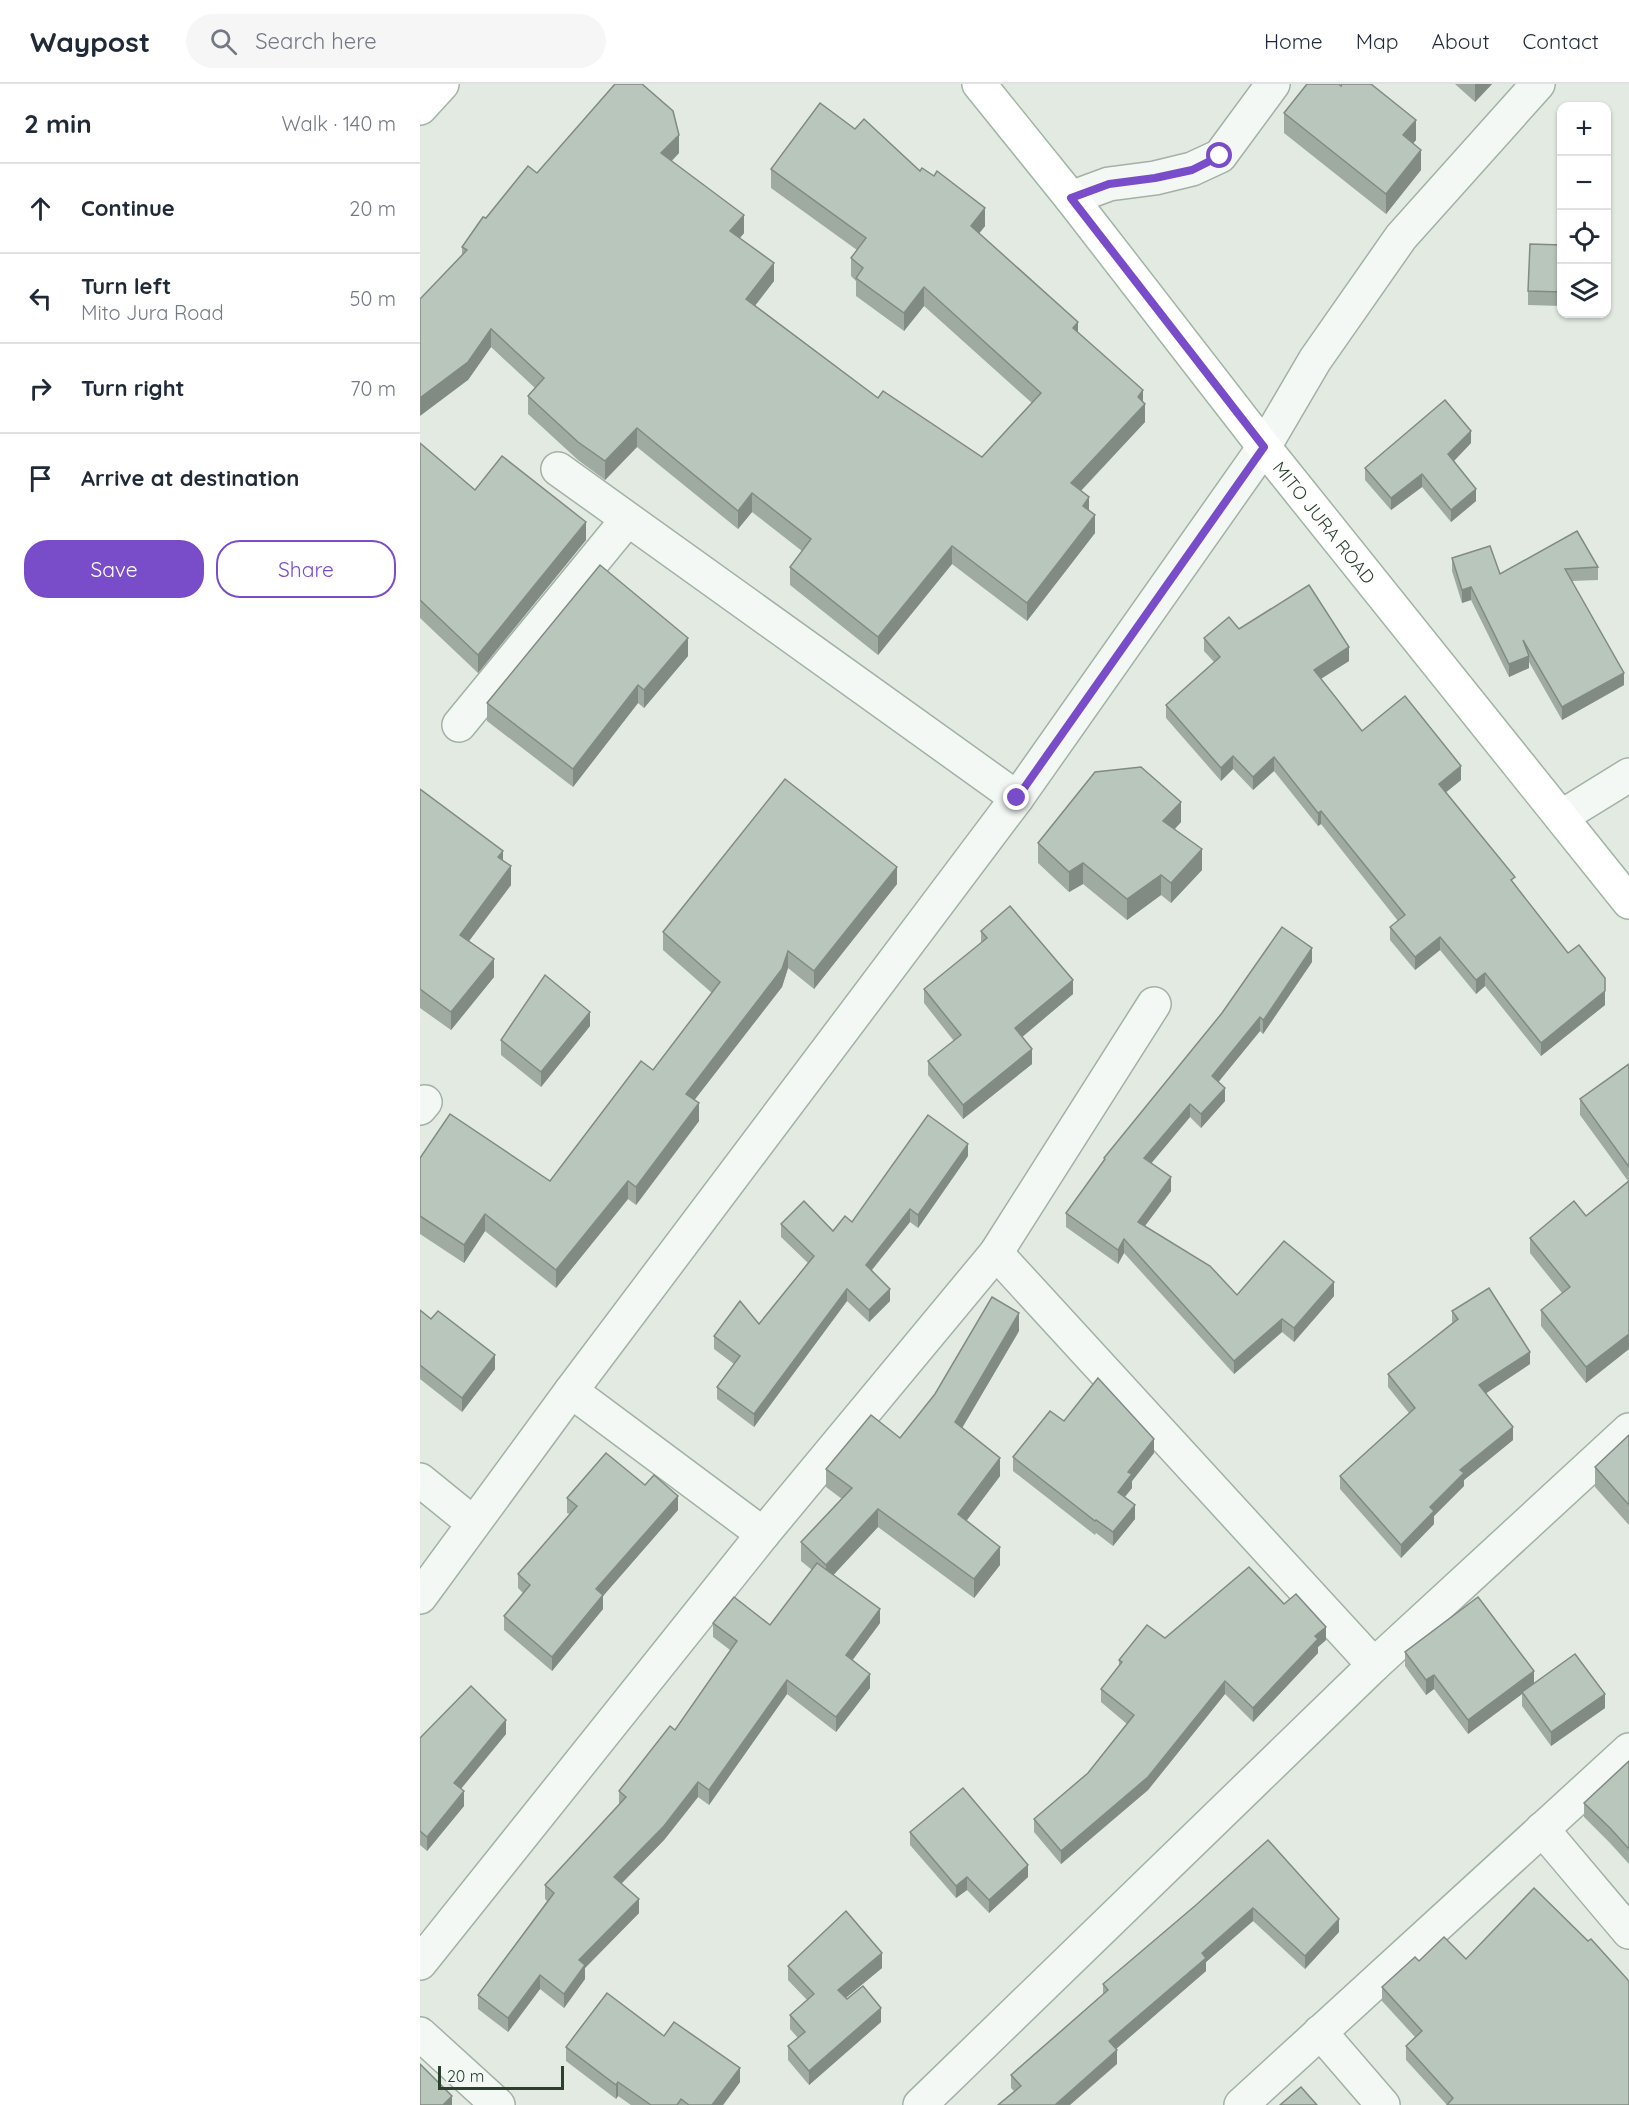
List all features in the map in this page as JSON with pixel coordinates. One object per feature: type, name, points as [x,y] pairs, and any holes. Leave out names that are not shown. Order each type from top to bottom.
[{"type":"main road","points":[[420,108],[442,84]]},
{"type":"main road","name":"MITO JURA ROAD","points":[[979,84],[1071,198],[1264,447],[1629,902]]},
{"type":"street","points":[[1071,198],[1109,184],[1192,170],[1220,156],[1273,84]]},
{"type":"street","points":[[420,1597],[571,1391],[1017,798],[1264,447],[1315,360],[1401,237],[1538,84]]},
{"type":"street","points":[[558,469],[1017,798]]},
{"type":"street","points":[[459,725],[627,520]]},
{"type":"street","points":[[1561,817],[1629,775]]},
{"type":"street","points":[[420,1963],[763,1534],[996,1253],[1154,1004]]},
{"type":"street","points":[[996,1253],[1374,1665]]},
{"type":"street","points":[[571,1391],[763,1534]]},
{"type":"street","points":[[920,2105],[1374,1665],[1629,1430]]},
{"type":"street","points":[[420,1480],[473,1523]]},
{"type":"street","points":[[1241,2105],[1629,1750]]},
{"type":"street","points":[[1542,1829],[1629,1932]]},
{"type":"street","points":[[1320,2032],[1383,2105]]},
{"type":"street","points":[[420,2034],[498,2105]]},
{"type":"building","points":[[615,84],[642,84],[673,111],[679,135],[661,153],[744,215],[730,231],[774,263],[746,299],[878,398],[883,391],[982,457],[1041,393],[924,287],[904,313],[856,278],[863,268],[851,258],[866,238],[771,169],[820,103],[855,129],[864,119],[920,171],[922,168],[934,176],[937,171],[985,208],[971,226],[1078,322],[1073,328],[1143,390],[1138,397],[1145,404],[1071,483],[1089,497],[1083,506],[1095,515],[1027,603],[952,546],[878,637],[790,567],[811,539],[752,493],[738,511],[637,428],[605,461],[578,442],[528,396],[544,378],[491,329],[468,362],[420,398],[420,299],[467,250],[462,247],[483,217],[486,218],[528,166],[537,173]]},
{"type":"building","points":[[1307,84],[1339,84],[1341,86],[1342,84],[1371,84],[1416,120],[1403,135],[1421,150],[1386,194],[1284,113]]},
{"type":"building","points":[[1530,244],[1557,245],[1557,292],[1528,291]]},
{"type":"building","points":[[1445,400],[1471,431],[1448,454],[1476,489],[1451,510],[1422,474],[1391,498],[1365,468]]},
{"type":"building","points":[[420,443],[475,490],[502,456],[586,522],[478,655],[420,600]]},
{"type":"building","points":[[1577,531],[1598,567],[1565,569],[1624,673],[1562,707],[1523,640],[1529,656],[1509,664],[1471,587],[1462,590],[1452,558],[1490,546],[1500,574]]},
{"type":"building","points":[[600,565],[688,638],[644,690],[638,685],[573,769],[487,703]]},
{"type":"building","points":[[1309,585],[1349,647],[1314,670],[1362,731],[1405,696],[1461,766],[1439,784],[1515,877],[1511,880],[1568,953],[1579,945],[1605,978],[1605,991],[1541,1043],[1485,973],[1476,980],[1440,937],[1415,957],[1390,927],[1405,915],[1321,811],[1318,813],[1274,757],[1253,777],[1233,756],[1221,768],[1166,705],[1220,657],[1204,638],[1229,617],[1239,629]]},
{"type":"building","points":[[1141,767],[1181,802],[1163,821],[1202,849],[1171,883],[1161,875],[1127,899],[1083,863],[1069,872],[1038,843],[1095,772]]},
{"type":"building","points":[[785,779],[897,867],[814,971],[788,951],[782,969],[686,1094],[699,1103],[636,1187],[628,1181],[556,1270],[485,1214],[464,1245],[420,1216],[420,1158],[450,1114],[550,1181],[641,1061],[653,1070],[720,982],[663,932]]},
{"type":"building","points":[[420,789],[503,851],[498,857],[511,866],[460,935],[494,959],[451,1012],[420,989]]},
{"type":"building","points":[[1010,906],[1073,980],[1015,1028],[1032,1049],[963,1105],[928,1061],[961,1035],[924,989],[987,938],[981,931]]},
{"type":"building","points":[[1282,927],[1312,948],[1265,1018],[1263,1020],[1260,1017],[1212,1076],[1225,1088],[1201,1114],[1190,1104],[1144,1158],[1171,1177],[1138,1222],[1210,1266],[1237,1295],[1284,1241],[1334,1282],[1294,1328],[1282,1319],[1234,1361],[1124,1239],[1118,1250],[1066,1213],[1104,1158],[1222,1013]]},
{"type":"building","points":[[545,975],[590,1012],[541,1072],[501,1040]]},
{"type":"building","points":[[1629,1064],[1629,1167],[1580,1099]]},
{"type":"building","points":[[928,1115],[968,1144],[918,1215],[910,1209],[866,1265],[890,1289],[869,1310],[847,1289],[754,1414],[717,1387],[740,1356],[714,1336],[740,1301],[759,1324],[814,1256],[781,1224],[804,1201],[833,1231],[845,1216],[852,1222]]},
{"type":"building","points":[[1629,1181],[1629,1334],[1586,1367],[1541,1310],[1570,1287],[1530,1238],[1574,1201],[1586,1216]]},
{"type":"building","points":[[1489,1288],[1530,1352],[1479,1385],[1513,1427],[1460,1470],[1464,1473],[1430,1507],[1434,1511],[1401,1545],[1340,1476],[1415,1408],[1388,1374],[1458,1319],[1452,1311]]},
{"type":"building","points":[[992,1297],[1019,1313],[955,1422],[1000,1458],[958,1514],[1000,1547],[974,1579],[878,1509],[826,1565],[801,1542],[852,1488],[826,1469],[871,1415],[900,1438],[935,1394]]},
{"type":"building","points":[[420,1310],[431,1319],[438,1311],[495,1355],[462,1398],[420,1365]]},
{"type":"building","points":[[1098,1378],[1154,1439],[1128,1472],[1132,1474],[1118,1492],[1135,1505],[1113,1532],[1095,1521],[1013,1457],[1050,1411],[1064,1421]]},
{"type":"building","points":[[1629,1435],[1629,1505],[1595,1467]]},
{"type":"building","points":[[606,1453],[645,1485],[654,1475],[678,1496],[596,1589],[603,1595],[552,1657],[504,1616],[530,1585],[518,1574],[577,1506],[567,1498]]},
{"type":"building","points":[[817,1563],[880,1609],[846,1655],[870,1674],[836,1717],[787,1680],[709,1790],[698,1782],[664,1826],[614,1877],[639,1899],[579,1960],[585,1965],[564,1994],[540,1975],[508,2018],[478,1995],[554,1893],[545,1885],[626,1797],[619,1791],[670,1726],[675,1730],[737,1641],[713,1623],[734,1597],[770,1625]]},
{"type":"building","points":[[1249,1567],[1284,1604],[1296,1594],[1326,1627],[1315,1636],[1318,1639],[1253,1708],[1225,1681],[1148,1777],[1061,1851],[1034,1819],[1088,1773],[1134,1715],[1101,1689],[1122,1662],[1119,1660],[1147,1625],[1165,1638]]},
{"type":"building","points":[[1478,1597],[1534,1671],[1468,1720],[1434,1675],[1426,1680],[1405,1652]]},
{"type":"building","points":[[1575,1654],[1605,1694],[1551,1732],[1522,1692]]},
{"type":"building","points":[[471,1686],[506,1720],[454,1783],[464,1791],[427,1837],[420,1831],[420,1738]]},
{"type":"building","points":[[1629,1761],[1629,1849],[1584,1803]]},
{"type":"building","points":[[963,1788],[1028,1865],[989,1900],[967,1877],[956,1886],[910,1832]]},
{"type":"building","points":[[1268,1840],[1339,1919],[1305,1956],[1253,1908],[1202,1953],[1206,1958],[1109,2041],[1117,2050],[1055,2105],[998,2105],[1021,2086],[1011,2075],[1108,1990],[1103,1984]]},
{"type":"building","points":[[1534,1888],[1588,1941],[1591,1939],[1629,1981],[1629,2105],[1447,2105],[1453,2098],[1406,2046],[1422,2031],[1382,1987],[1415,1957],[1419,1961],[1444,1937],[1466,1959]]},
{"type":"building","points":[[846,1911],[882,1953],[838,1990],[847,1999],[863,1986],[881,2008],[809,2071],[788,2046],[805,2032],[790,2015],[814,1994],[788,1966]]},
{"type":"building","points":[[607,1993],[664,2036],[674,2022],[740,2068],[712,2105],[689,2105],[681,2099],[677,2105],[651,2105],[618,2082],[616,2085],[566,2047]]},
{"type":"building","points":[[420,2064],[452,2096],[443,2105],[420,2105]]},
{"type":"building","points":[[1301,2087],[1317,2105],[1280,2105]]},
{"type":"route","points":[[1017,798],[1264,447],[1071,198],[1109,184],[1192,170],[1220,156]]}]
